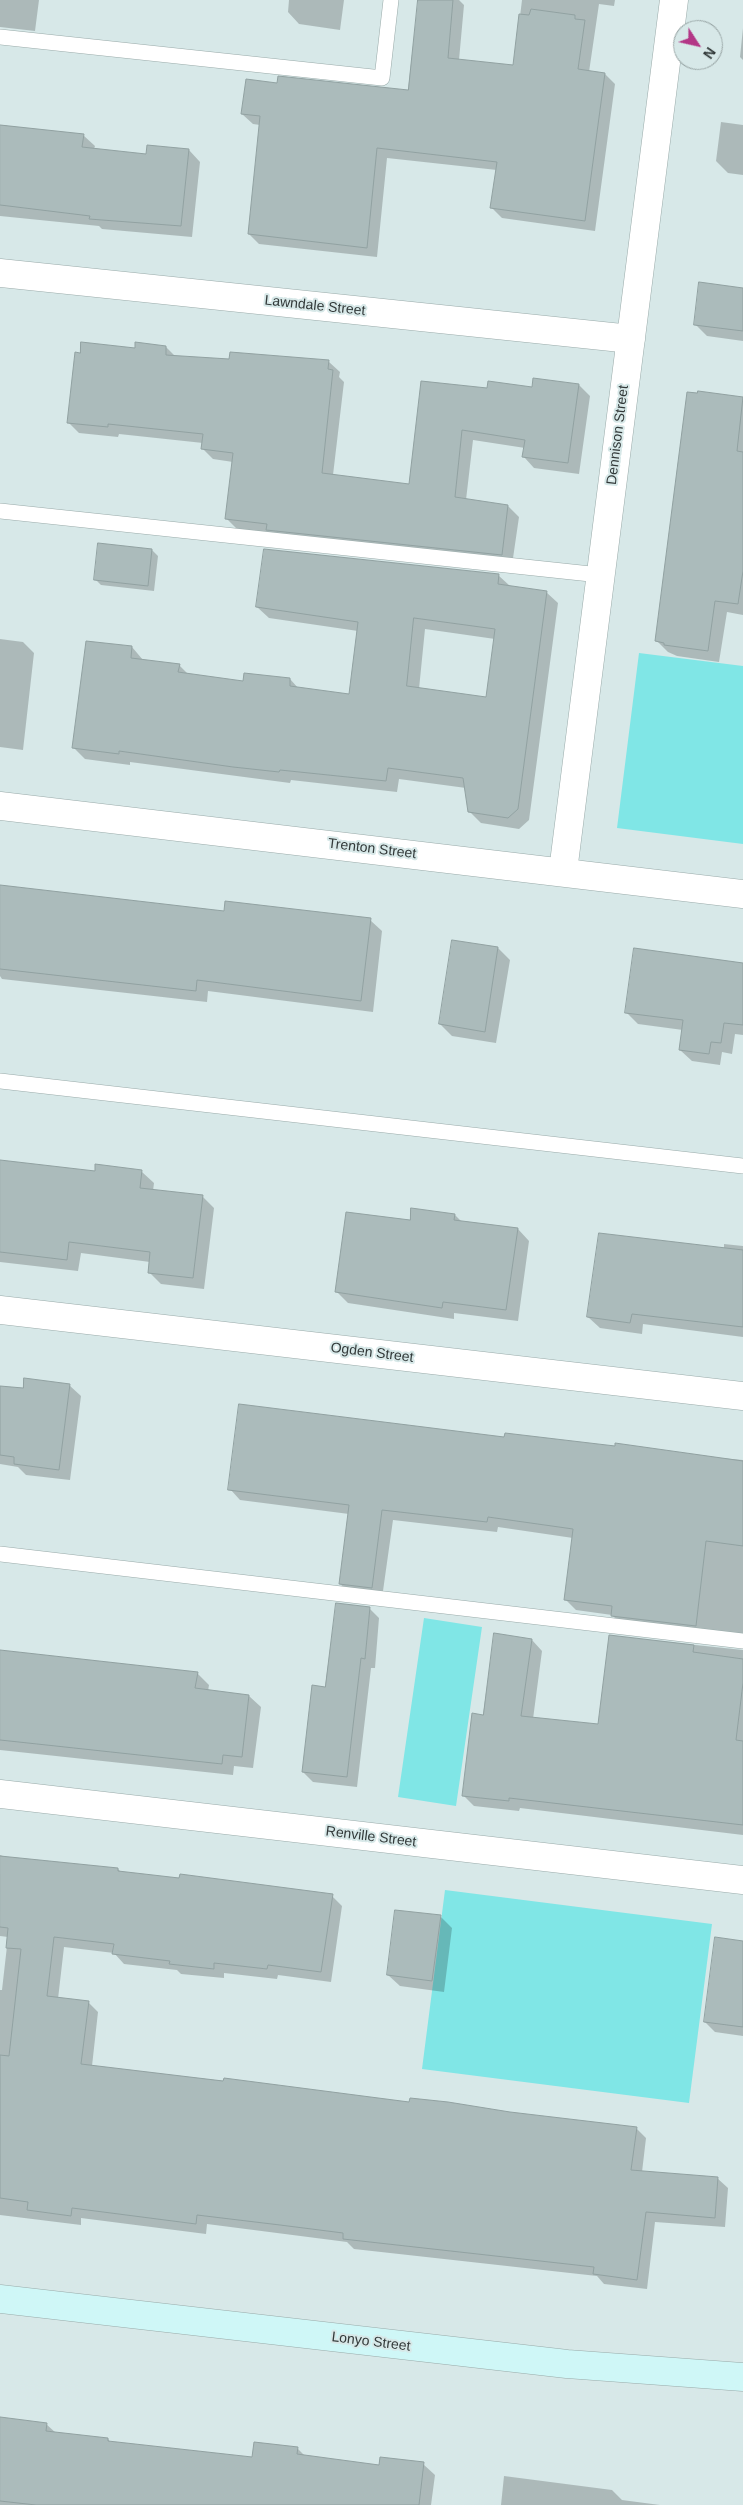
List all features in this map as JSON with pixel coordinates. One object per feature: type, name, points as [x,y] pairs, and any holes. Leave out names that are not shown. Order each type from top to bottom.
[{"type":"street","name":"Dennison Street","points":[[562,870],[674,0]]},
{"type":"street","name":"Lawndale Street","points":[[0,273],[631,339]]},
{"type":"street","name":"Trenton Street","points":[[0,806],[562,870],[743,894]]},
{"type":"street","name":"Ogden Street","points":[[0,1310],[743,1396]]},
{"type":"street","name":"Renville Street","points":[[0,1794],[743,1880]]},
{"type":"street","name":"Lonyo Street","points":[[0,2299],[567,2364],[743,2377]]},
{"type":"lane","points":[[0,37],[382,78],[391,0]]},
{"type":"lane","points":[[0,511],[600,575]]},
{"type":"lane","points":[[0,1081],[743,1166]]},
{"type":"lane","points":[[0,1554],[743,1641]]},
{"type":"shaded area","points":[[639,653],[743,666],[743,844],[617,828]]},
{"type":"shaded area","points":[[424,1618],[482,1627],[456,1806],[398,1797]]},
{"type":"shaded area","points":[[445,1890],[712,1924],[689,2103],[422,2069]]},
{"type":"building","points":[[418,0],[453,0],[448,58],[513,65],[519,14],[529,15],[531,9],[575,15],[575,19],[585,20],[578,69],[605,73],[585,221],[490,208],[497,162],[377,148],[367,248],[248,234],[260,116],[241,114],[246,79],[277,83],[278,76],[408,90]]},
{"type":"building","points":[[0,125],[84,134],[82,147],[146,154],[147,145],[189,149],[181,226],[89,219],[90,216],[0,205]]},
{"type":"building","points":[[699,282],[743,288],[743,331],[694,325]]},
{"type":"building","points":[[81,342],[135,348],[135,342],[166,346],[166,355],[229,359],[230,352],[329,360],[328,369],[333,370],[322,473],[409,484],[421,381],[487,388],[488,381],[532,387],[533,378],[579,384],[568,463],[522,457],[525,440],[462,430],[455,497],[508,505],[502,555],[266,530],[267,524],[225,519],[233,453],[201,449],[203,434],[108,424],[108,427],[67,423],[75,352],[80,353]]},
{"type":"building","points":[[698,391],[743,397],[737,451],[743,452],[743,571],[738,604],[715,601],[708,651],[664,645],[664,643],[655,641],[687,392],[697,393]]},
{"type":"building","points":[[98,543],[152,549],[148,586],[94,580]]},
{"type":"building","points":[[264,549],[499,574],[498,584],[547,591],[518,809],[508,818],[468,812],[463,778],[388,768],[386,781],[280,770],[279,772],[119,751],[119,754],[72,748],[86,641],[132,646],[131,658],[180,664],[178,672],[243,681],[244,673],[290,678],[290,686],[349,694],[358,622],[256,607]],"holes":[[[414,618],[495,629],[486,697],[407,686]]]},
{"type":"building","points":[[0,885],[224,911],[225,901],[371,918],[361,1001],[197,980],[196,991],[0,969]]},
{"type":"building","points":[[452,940],[498,947],[485,1032],[439,1024]]},
{"type":"building","points":[[634,948],[743,963],[743,1025],[724,1023],[721,1043],[711,1042],[709,1054],[679,1050],[683,1020],[625,1013]]},
{"type":"building","points":[[0,1160],[95,1171],[95,1164],[142,1170],[140,1188],[203,1195],[193,1278],[148,1273],[150,1252],[69,1242],[67,1260],[0,1252]]},
{"type":"building","points":[[411,1208],[455,1214],[454,1220],[518,1228],[506,1310],[443,1302],[442,1308],[335,1292],[346,1212],[410,1220]]},
{"type":"building","points":[[599,1233],[743,1250],[743,1327],[632,1314],[630,1323],[587,1317]]},
{"type":"building","points":[[24,1378],[70,1384],[59,1470],[14,1464],[14,1457],[0,1455],[0,1386],[23,1388]]},
{"type":"building","points":[[239,1404],[504,1437],[505,1433],[615,1446],[615,1443],[743,1461],[743,1546],[706,1541],[696,1626],[611,1616],[612,1606],[564,1600],[573,1529],[488,1517],[487,1522],[382,1510],[372,1588],[339,1584],[349,1505],[228,1490]]},
{"type":"building","points":[[336,1603],[370,1607],[365,1659],[361,1658],[347,1777],[302,1772],[312,1685],[325,1687]]},
{"type":"building","points":[[494,1633],[532,1639],[521,1716],[598,1724],[609,1635],[694,1645],[693,1652],[743,1659],[743,1683],[736,1740],[743,1741],[743,1825],[509,1798],[509,1801],[462,1796],[472,1713],[483,1715]]},
{"type":"building","points":[[0,1650],[198,1672],[195,1688],[249,1695],[242,1757],[223,1755],[222,1764],[0,1740]]},
{"type":"building","points":[[0,1856],[118,1868],[118,1871],[179,1878],[180,1874],[333,1894],[321,1972],[268,1965],[267,1969],[214,1963],[214,1969],[169,1964],[170,1961],[112,1954],[114,1944],[54,1937],[47,1996],[89,2001],[81,2064],[223,2081],[224,2078],[409,2102],[410,2098],[448,2102],[510,2112],[637,2127],[631,2170],[718,2177],[715,2218],[646,2212],[637,2280],[593,2274],[594,2267],[343,2239],[343,2233],[197,2215],[196,2224],[72,2208],[71,2216],[27,2210],[28,2202],[0,2198],[0,2055],[9,2056],[21,1949],[6,1948],[8,1928],[0,1927]]},
{"type":"building","points":[[395,1910],[441,1915],[432,1981],[387,1975]]},
{"type":"building","points":[[715,1937],[743,1941],[743,2027],[704,2022]]},
{"type":"building","points":[[0,2417],[47,2423],[46,2431],[108,2438],[108,2441],[252,2457],[254,2442],[298,2447],[297,2454],[379,2465],[380,2457],[424,2462],[419,2505],[36,2505],[0,2501]]}]
